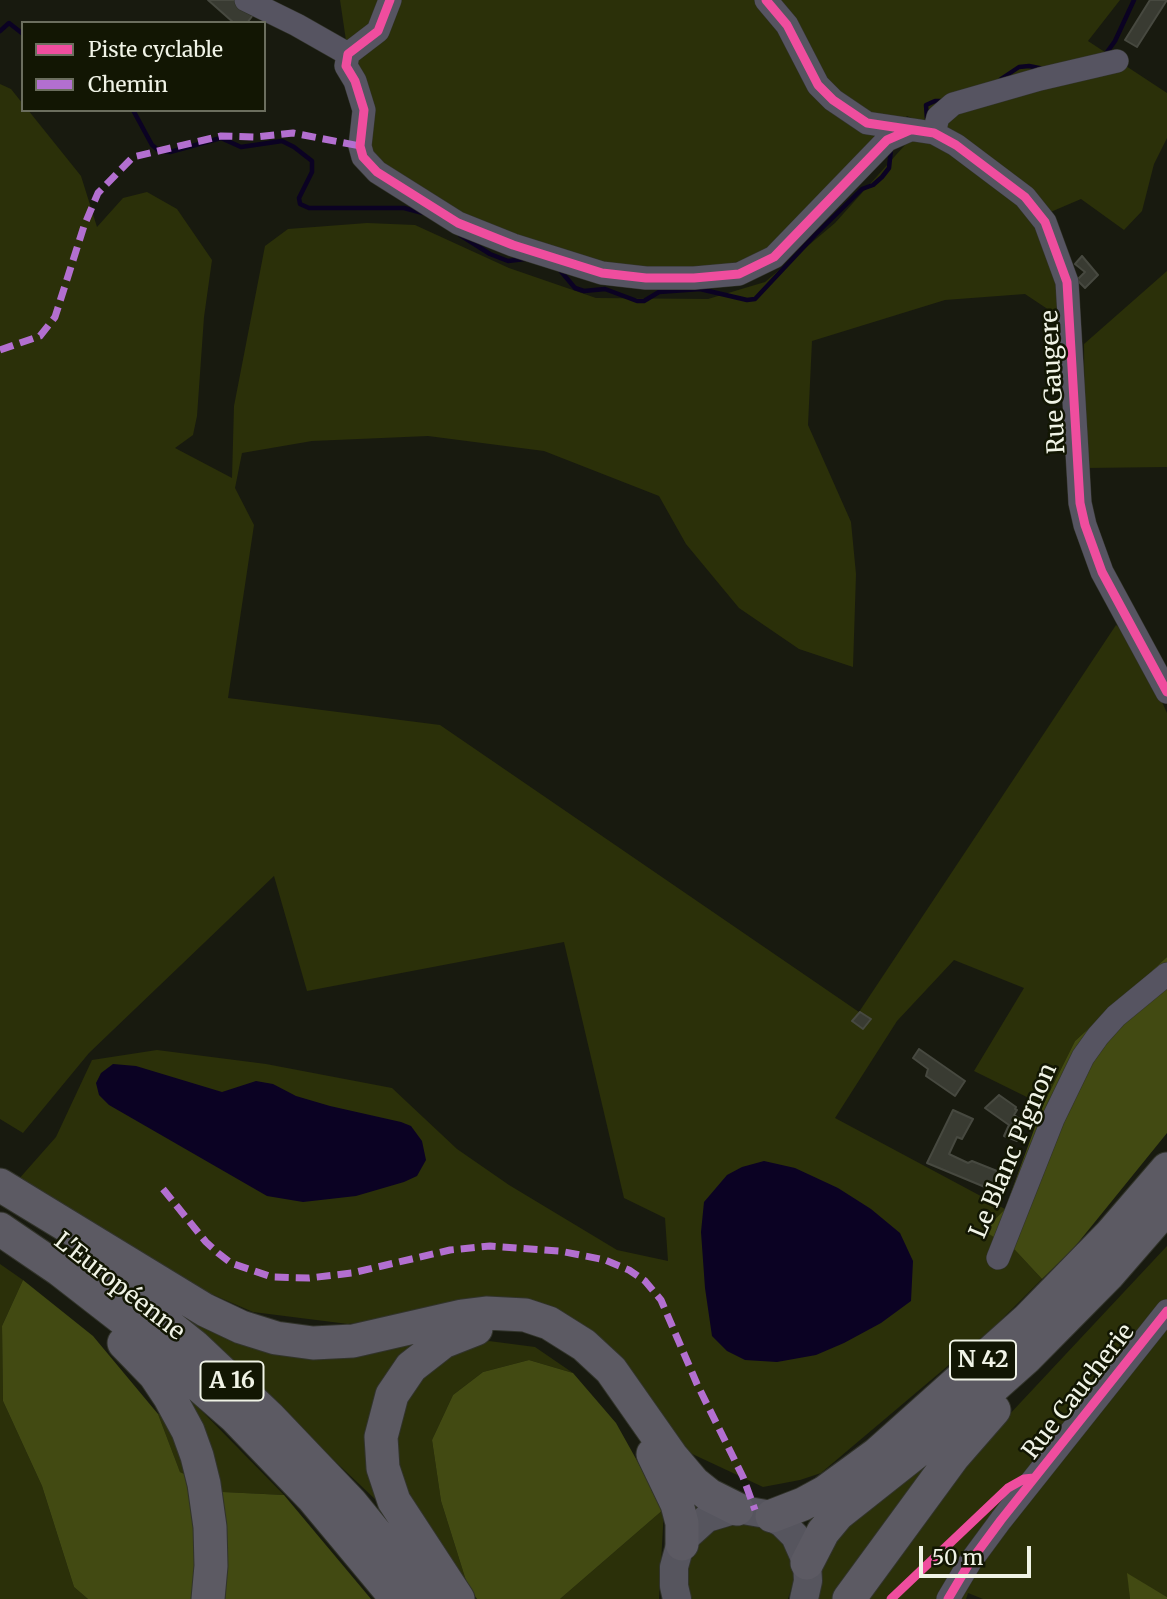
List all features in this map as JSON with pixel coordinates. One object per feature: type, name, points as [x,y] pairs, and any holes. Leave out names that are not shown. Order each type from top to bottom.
[{"type":"highway","name":"N 42","points":[[772,1516],[803,1504],[831,1488],[886,1446],[1037,1310],[1111,1234],[1167,1170]]},
{"type":"highway","points":[[0,1185],[205,1310],[241,1327],[269,1336],[301,1342],[341,1342],[486,1313],[525,1315],[549,1323],[584,1345],[611,1370],[672,1457],[694,1483],[709,1495],[737,1509]]},
{"type":"highway","name":"L'Européenne","points":[[0,1199],[101,1270],[220,1370],[331,1481],[429,1599]]},
{"type":"highway","name":"N 42","points":[[807,1563],[823,1532],[838,1514],[953,1423],[1062,1322],[1167,1207]]},
{"type":"highway","name":"L'Européenne","points":[[0,1229],[60,1270],[123,1319],[220,1404],[303,1488],[397,1599]]},
{"type":"highway","points":[[0,1242],[107,1327],[145,1364],[169,1396],[193,1445],[206,1497],[211,1554],[208,1599]]},
{"type":"highway","points":[[849,1599],[953,1457],[1062,1322]]},
{"type":"highway","points":[[458,1599],[394,1501],[383,1468],[381,1437],[392,1395],[411,1367],[434,1347],[471,1330],[503,1328],[535,1334],[566,1349],[587,1364],[620,1404],[661,1469],[679,1512],[682,1544]]},
{"type":"main road","points":[[675,1597],[674,1567],[682,1544],[702,1521],[718,1513],[737,1509],[755,1510],[772,1516],[795,1536],[807,1563],[808,1581],[804,1599]]},
{"type":"street","points":[[246,0],[297,24],[348,54]]},
{"type":"street","points":[[390,0],[378,32],[348,54],[346,66],[355,81],[364,110],[360,146],[363,157],[377,172],[458,223],[513,245],[602,273],[646,278],[739,274],[774,257],[887,140],[910,130]]},
{"type":"street","name":"Rue Gaugere","points":[[766,0],[787,25],[818,85],[833,100],[867,124],[934,133],[956,145],[1025,197],[1045,222],[1067,282],[1080,503],[1085,525],[1107,581],[1167,692]]},
{"type":"street","points":[[934,133],[938,117],[954,104],[1040,79],[1117,61]]},
{"type":"street","name":"Le Blanc Pignon","points":[[998,1258],[1063,1095],[1083,1057],[1116,1016],[1167,974]]},
{"type":"street","name":"Rue Caucherie","points":[[948,1599],[970,1562],[1167,1311]]},
{"type":"green space","points":[[340,0],[1120,0],[1088,41],[1167,93],[1167,138],[1154,164],[1142,211],[1124,230],[1081,199],[1046,214],[970,145],[907,116],[775,247],[753,258],[720,266],[662,271],[623,267],[497,230],[377,172],[348,54]]},
{"type":"green space","points":[[0,84],[11,89],[21,102],[21,112],[30,112],[81,176],[97,227],[123,198],[147,192],[177,209],[212,260],[204,317],[197,416],[193,435],[175,448],[232,478],[234,406],[265,246],[288,229],[367,223],[415,225],[509,268],[596,298],[708,299],[765,282],[835,223],[913,136],[948,149],[1008,193],[1041,229],[1053,255],[1064,320],[1025,294],[945,300],[812,341],[808,425],[851,522],[856,574],[853,667],[799,649],[739,608],[686,544],[659,496],[544,451],[428,436],[312,441],[242,453],[235,488],[254,525],[228,698],[440,725],[859,1012],[1116,625],[1134,640],[1167,713],[1167,957],[1075,1041],[1043,1105],[974,1071],[1024,988],[954,960],[897,1021],[835,1118],[1005,1209],[985,1231],[1015,1250],[1042,1279],[995,1326],[821,1473],[763,1487],[688,1452],[579,1325],[417,1314],[348,1324],[253,1312],[202,1290],[18,1180],[56,1137],[92,1060],[157,1050],[266,1064],[392,1088],[457,1149],[509,1185],[617,1250],[668,1261],[665,1218],[624,1198],[564,942],[307,991],[274,876],[89,1053],[23,1133],[0,1119]]},
{"type":"green space","points":[[1167,271],[1167,467],[1085,468],[1084,344]]},
{"type":"green space","points":[[1167,957],[1167,1133],[1073,1249],[1042,1279],[1015,1250],[984,1231],[1005,1209],[1043,1105],[1075,1041]]},
{"type":"green space","points":[[1167,1246],[1167,1597],[1128,1574],[1130,1599],[983,1599],[968,1593],[966,1599],[815,1599],[821,1560],[830,1540],[943,1451],[963,1464]]},
{"type":"green space","points":[[0,1264],[23,1280],[2,1326],[3,1401],[42,1486],[74,1587],[88,1599],[0,1599]]},
{"type":"green space","points":[[23,1280],[93,1336],[158,1414],[180,1472],[223,1492],[284,1495],[371,1599],[88,1599],[74,1587],[42,1486],[3,1401],[2,1326]]},
{"type":"green space","points":[[175,1310],[243,1338],[412,1341],[440,1360],[489,1341],[535,1347],[573,1373],[529,1360],[483,1372],[453,1395],[432,1440],[441,1501],[468,1587]]},
{"type":"green space","points":[[529,1360],[573,1373],[616,1423],[664,1509],[560,1599],[477,1599],[468,1587],[441,1501],[432,1440],[453,1395],[483,1372]]},
{"type":"green space","points":[[193,1402],[284,1495],[223,1492],[180,1472],[158,1414]]},
{"type":"green space","points":[[664,1509],[659,1599],[560,1599]]},
{"type":"green space","points":[[733,1523],[760,1526],[782,1543],[793,1569],[793,1583],[788,1599],[691,1599],[686,1576],[690,1555],[707,1533]]},
{"type":"green space","points":[[1127,1573],[1167,1597],[1167,1599],[1130,1599]]},
{"type":"shaded area","points":[[113,1064],[136,1066],[222,1092],[256,1081],[273,1084],[296,1096],[401,1122],[411,1126],[422,1141],[426,1160],[417,1176],[356,1196],[303,1202],[267,1196],[109,1105],[99,1095],[96,1083],[101,1073]]},
{"type":"shaded area","points":[[764,1161],[795,1168],[838,1188],[871,1209],[900,1233],[913,1261],[911,1301],[881,1323],[816,1355],[777,1362],[745,1360],[727,1351],[712,1336],[701,1232],[704,1202],[727,1175],[742,1167]]},
{"type":"building","points":[[208,0],[236,0],[253,15],[248,21],[232,21]]},
{"type":"building","points":[[1150,0],[1167,0],[1137,47],[1125,40]]},
{"type":"building","points":[[1082,256],[1098,275],[1085,288],[1077,280],[1085,272],[1075,264]]},
{"type":"building","points":[[860,1012],[871,1019],[863,1029],[852,1021]]},
{"type":"building","points":[[919,1049],[965,1081],[955,1096],[926,1076],[928,1069],[913,1058]]},
{"type":"building","points":[[999,1095],[1016,1107],[1014,1115],[1024,1122],[1017,1141],[1004,1136],[1009,1125],[985,1108]]},
{"type":"building","points":[[953,1110],[973,1119],[962,1139],[957,1137],[949,1154],[968,1163],[972,1161],[997,1171],[992,1190],[927,1163]]},
{"type":"waterway","points":[[1105,55],[1115,41],[1134,0]]},
{"type":"waterway","points":[[0,31],[9,23],[21,32]]},
{"type":"waterway","points":[[1001,79],[1019,67],[1044,69]]},
{"type":"waterway","points":[[927,119],[926,105],[945,101]]},
{"type":"waterway","points":[[134,112],[152,145],[158,150],[170,152],[221,138],[241,147],[282,141],[294,147],[312,161],[312,172],[299,198],[300,204],[309,208],[404,208],[423,213]]},
{"type":"waterway","points":[[559,269],[575,288],[584,291],[605,289],[637,301],[644,301],[659,292],[700,289],[747,300],[755,299],[862,189],[873,185],[882,177],[889,168],[891,149]]},
{"type":"waterway","points":[[460,235],[490,254],[508,261],[525,259]]},
{"type":"marked path","points":[[0,350],[40,336],[55,317],[84,226],[98,193],[133,157],[221,136],[255,137],[293,133],[360,146]]},
{"type":"marked path","points":[[163,1189],[218,1253],[231,1263],[272,1277],[309,1278],[352,1273],[450,1250],[490,1246],[560,1251],[605,1260],[629,1270],[645,1281],[661,1300],[697,1384],[743,1477],[755,1510]]},
{"type":"cycle path","points":[[390,0],[378,31],[348,54],[346,66],[355,81],[364,110],[360,146],[363,157],[377,172],[458,223],[513,245],[602,273],[646,278],[739,274],[774,257],[887,140],[910,130]]},
{"type":"cycle path","points":[[766,0],[787,25],[818,85],[833,100],[867,123],[934,133],[956,145],[1025,197],[1045,222],[1067,282],[1080,503],[1085,525],[1102,572],[1167,692]]},
{"type":"cycle path","points":[[948,1599],[970,1562],[1001,1520],[1167,1311]]},
{"type":"cycle path","points":[[891,1599],[1008,1488],[1024,1479],[1034,1478]]}]
